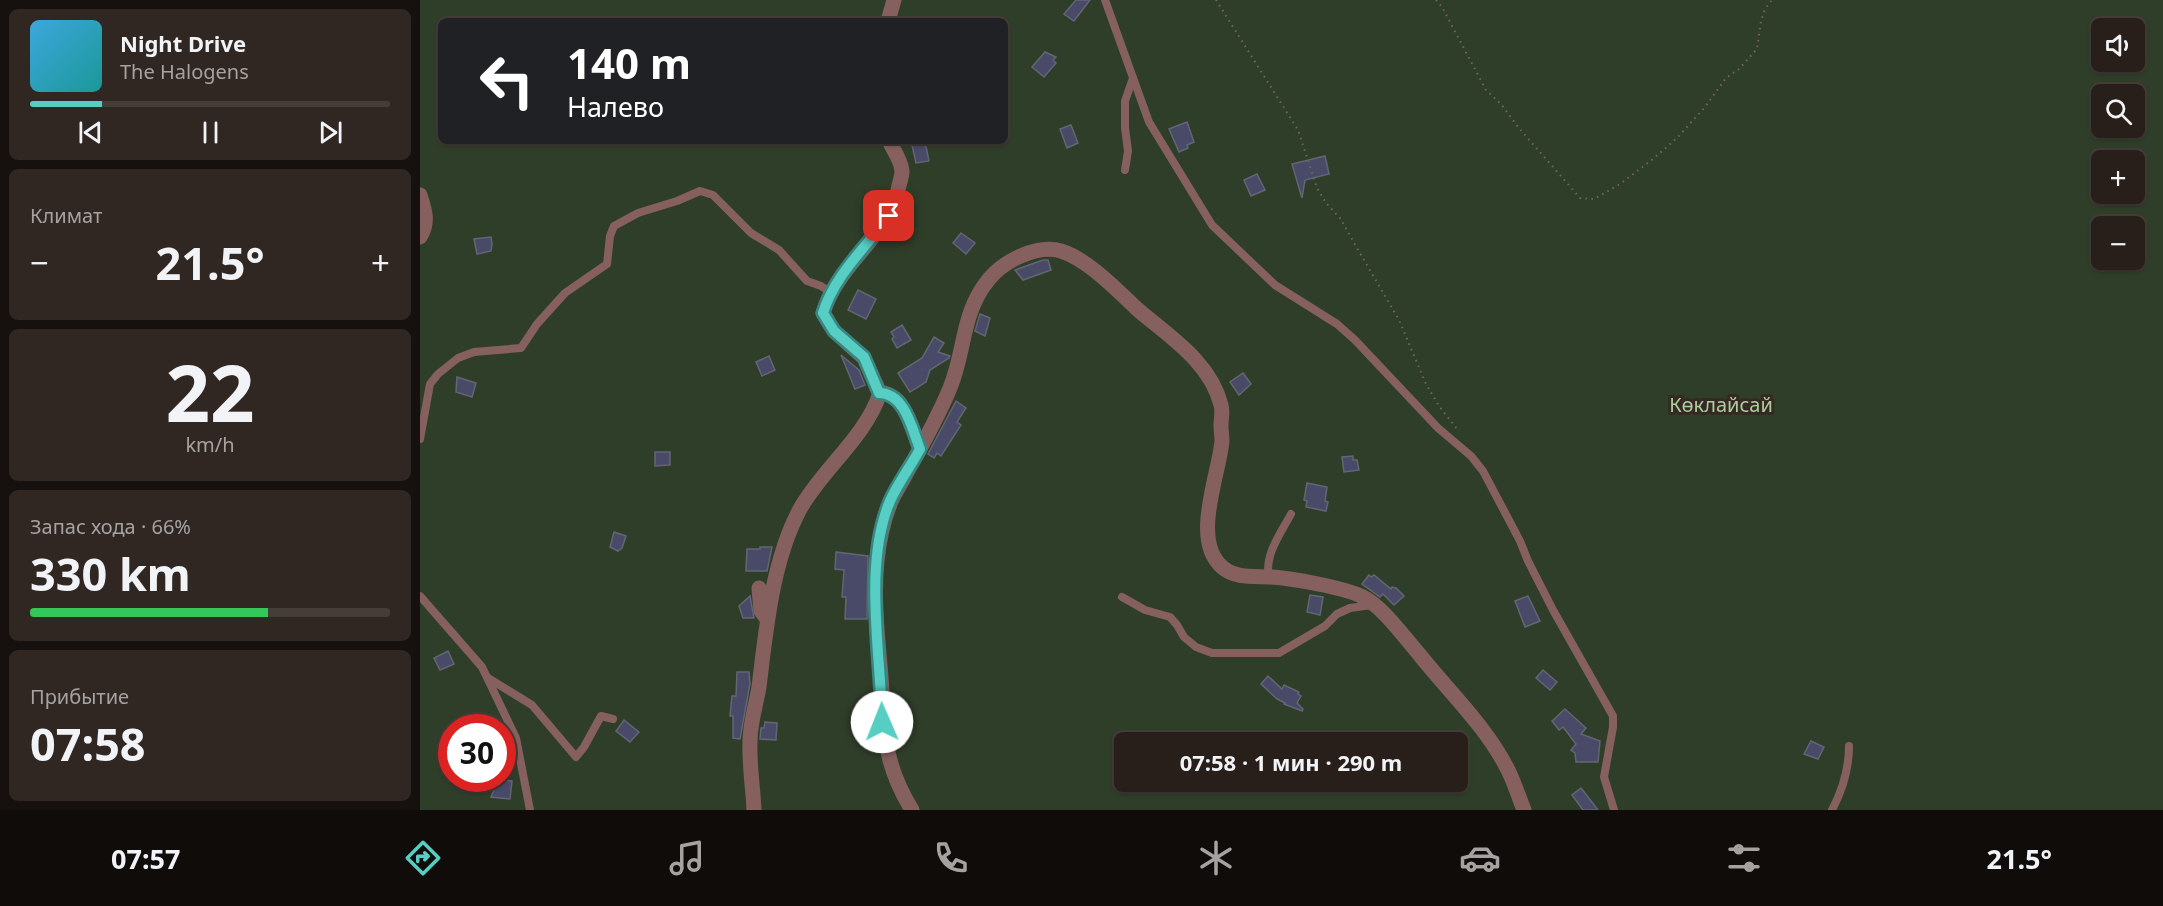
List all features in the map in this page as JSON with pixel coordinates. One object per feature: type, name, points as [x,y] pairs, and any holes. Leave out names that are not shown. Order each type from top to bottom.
[{"type":"street","points":[[889,18],[894,0]]},
{"type":"street","points":[[754,810],[750,739],[767,619],[783,550],[800,510],[874,411],[879,393],[864,357],[834,331],[823,313],[831,293],[889,216],[902,173],[891,144]]},
{"type":"street","points":[[420,195],[426,212],[425,229],[420,237]]},
{"type":"street","points":[[912,810],[890,767],[882,722],[876,588],[883,524],[891,500],[935,423],[951,386],[969,312],[978,295],[992,276],[1023,255],[1041,250],[1060,251],[1103,278],[1186,350],[1206,371],[1222,406],[1222,442],[1207,525],[1213,555],[1218,564],[1236,575],[1310,583],[1364,597],[1374,605],[1404,636],[1469,712],[1509,771],[1524,810]]},
{"type":"street","points":[[879,393],[887,393],[895,397],[903,408],[920,449]]},
{"type":"street","points":[[759,588],[761,611],[767,619]]},
{"type":"lane","points":[[1105,0],[1149,122],[1212,225],[1275,285],[1346,332],[1438,428],[1471,456],[1483,471],[1553,610],[1613,716],[1604,777],[1614,810]]},
{"type":"lane","points":[[1125,170],[1128,152],[1125,101],[1133,78]]},
{"type":"lane","points":[[420,438],[430,384],[438,374],[458,358],[474,352],[521,348],[537,324],[565,293],[608,264],[610,236],[614,226],[638,213],[700,191],[713,195],[751,233],[778,250],[807,281],[831,293]]},
{"type":"lane","points":[[1269,577],[1267,568],[1269,556],[1291,514]]},
{"type":"lane","points":[[420,596],[482,667],[488,678],[516,738],[530,810]]},
{"type":"lane","points":[[1122,597],[1145,610],[1170,617],[1178,625],[1184,637],[1196,647],[1212,653],[1279,653],[1325,626],[1343,611],[1374,605]]},
{"type":"lane","points":[[488,678],[532,705],[576,757],[601,716],[613,719]]},
{"type":"lane","points":[[1832,810],[1842,788],[1849,759],[1848,746]]},
{"type":"path","points":[[1216,0],[1298,130],[1317,188],[1326,203],[1340,218],[1399,320],[1426,384],[1439,406],[1463,437],[1471,456]]},
{"type":"path","points":[[1436,0],[1442,7],[1486,90],[1501,104],[1580,198],[1594,199],[1620,184],[1677,138],[1705,107],[1726,78],[1751,56],[1757,48],[1764,9],[1772,0]]},
{"type":"green space","name":"Көклайсай","points":[[420,0],[2163,0],[2163,810],[420,810]]},
{"type":"building","points":[[1076,0],[1090,0],[1074,21],[1064,14]]},
{"type":"building","points":[[1045,52],[1056,57],[1053,60],[1056,63],[1044,77],[1032,67]]},
{"type":"building","points":[[1187,122],[1194,142],[1179,152],[1169,129]]},
{"type":"building","points":[[1071,125],[1078,143],[1067,148],[1060,129]]},
{"type":"building","points":[[925,144],[929,161],[916,163],[912,145]]},
{"type":"building","points":[[1325,156],[1329,174],[1305,180],[1302,198],[1292,164]]},
{"type":"building","points":[[1257,174],[1265,190],[1251,196],[1244,180]]},
{"type":"building","points":[[961,233],[975,243],[966,254],[953,243]]},
{"type":"building","points":[[491,237],[491,251],[477,254],[474,239]]},
{"type":"building","points":[[1048,260],[1051,270],[1023,280],[1015,270]]},
{"type":"building","points":[[858,290],[876,299],[866,319],[848,310]]},
{"type":"building","points":[[980,314],[990,318],[985,336],[975,331]]},
{"type":"building","points":[[902,325],[911,340],[897,348],[891,332]]},
{"type":"building","points":[[934,337],[944,343],[938,352],[950,356],[930,370],[926,382],[910,392],[898,373],[922,358]]},
{"type":"building","points":[[841,355],[859,370],[865,385],[855,389]]},
{"type":"building","points":[[769,356],[775,370],[762,376],[756,362]]},
{"type":"building","points":[[1243,373],[1251,384],[1239,395],[1230,382]]},
{"type":"building","points":[[457,377],[476,383],[472,397],[456,392]]},
{"type":"building","points":[[956,401],[966,408],[957,422],[961,425],[941,456],[937,453],[934,458],[928,454]]},
{"type":"building","points":[[655,452],[670,452],[670,465],[655,466]]},
{"type":"building","points":[[1353,456],[1353,460],[1357,460],[1359,470],[1344,472],[1342,457]]},
{"type":"building","points":[[1307,483],[1327,487],[1326,511],[1306,507],[1307,501],[1304,500]]},
{"type":"building","points":[[614,532],[626,536],[622,548],[618,551],[610,547]]},
{"type":"building","points":[[760,547],[772,547],[767,571],[746,571],[747,549],[760,549]]},
{"type":"building","points":[[836,552],[868,556],[867,619],[845,619],[846,597],[842,597],[844,570],[835,569]]},
{"type":"building","points":[[1369,575],[1371,577],[1374,575],[1391,589],[1396,588],[1404,596],[1394,605],[1383,594],[1380,597],[1362,584]]},
{"type":"building","points":[[1310,595],[1323,597],[1320,615],[1307,612]]},
{"type":"building","points":[[750,596],[754,618],[743,618],[739,606]]},
{"type":"building","points":[[1528,596],[1540,621],[1525,627],[1515,601]]},
{"type":"building","points":[[448,651],[454,664],[440,670],[434,658]]},
{"type":"building","points":[[1543,670],[1557,682],[1550,690],[1536,678]]},
{"type":"building","points":[[737,672],[749,672],[750,684],[740,739],[733,738],[733,716],[730,716],[732,696],[736,696]]},
{"type":"building","points":[[1268,676],[1282,689],[1284,685],[1299,692],[1301,696],[1297,703],[1303,709],[1302,711],[1284,704],[1261,684]]},
{"type":"building","points":[[1565,709],[1586,728],[1581,734],[1600,741],[1598,762],[1576,762],[1575,753],[1571,750],[1576,744],[1563,727],[1559,730],[1552,721]]},
{"type":"building","points":[[624,720],[639,732],[630,742],[616,731]]},
{"type":"building","points":[[765,722],[777,723],[776,740],[760,739],[761,728],[764,728]]},
{"type":"building","points":[[1811,741],[1824,747],[1818,759],[1804,754]]},
{"type":"building","points":[[1581,788],[1598,810],[1583,810],[1572,795]]},
{"type":"building","points":[[493,792],[511,792],[510,799],[491,797]]},
{"type":"route","points":[[882,722],[876,615],[877,564],[883,524],[891,500],[920,449],[903,408],[895,397],[887,393],[879,393],[864,357],[834,331],[823,313],[827,299],[840,278],[889,216]]}]
